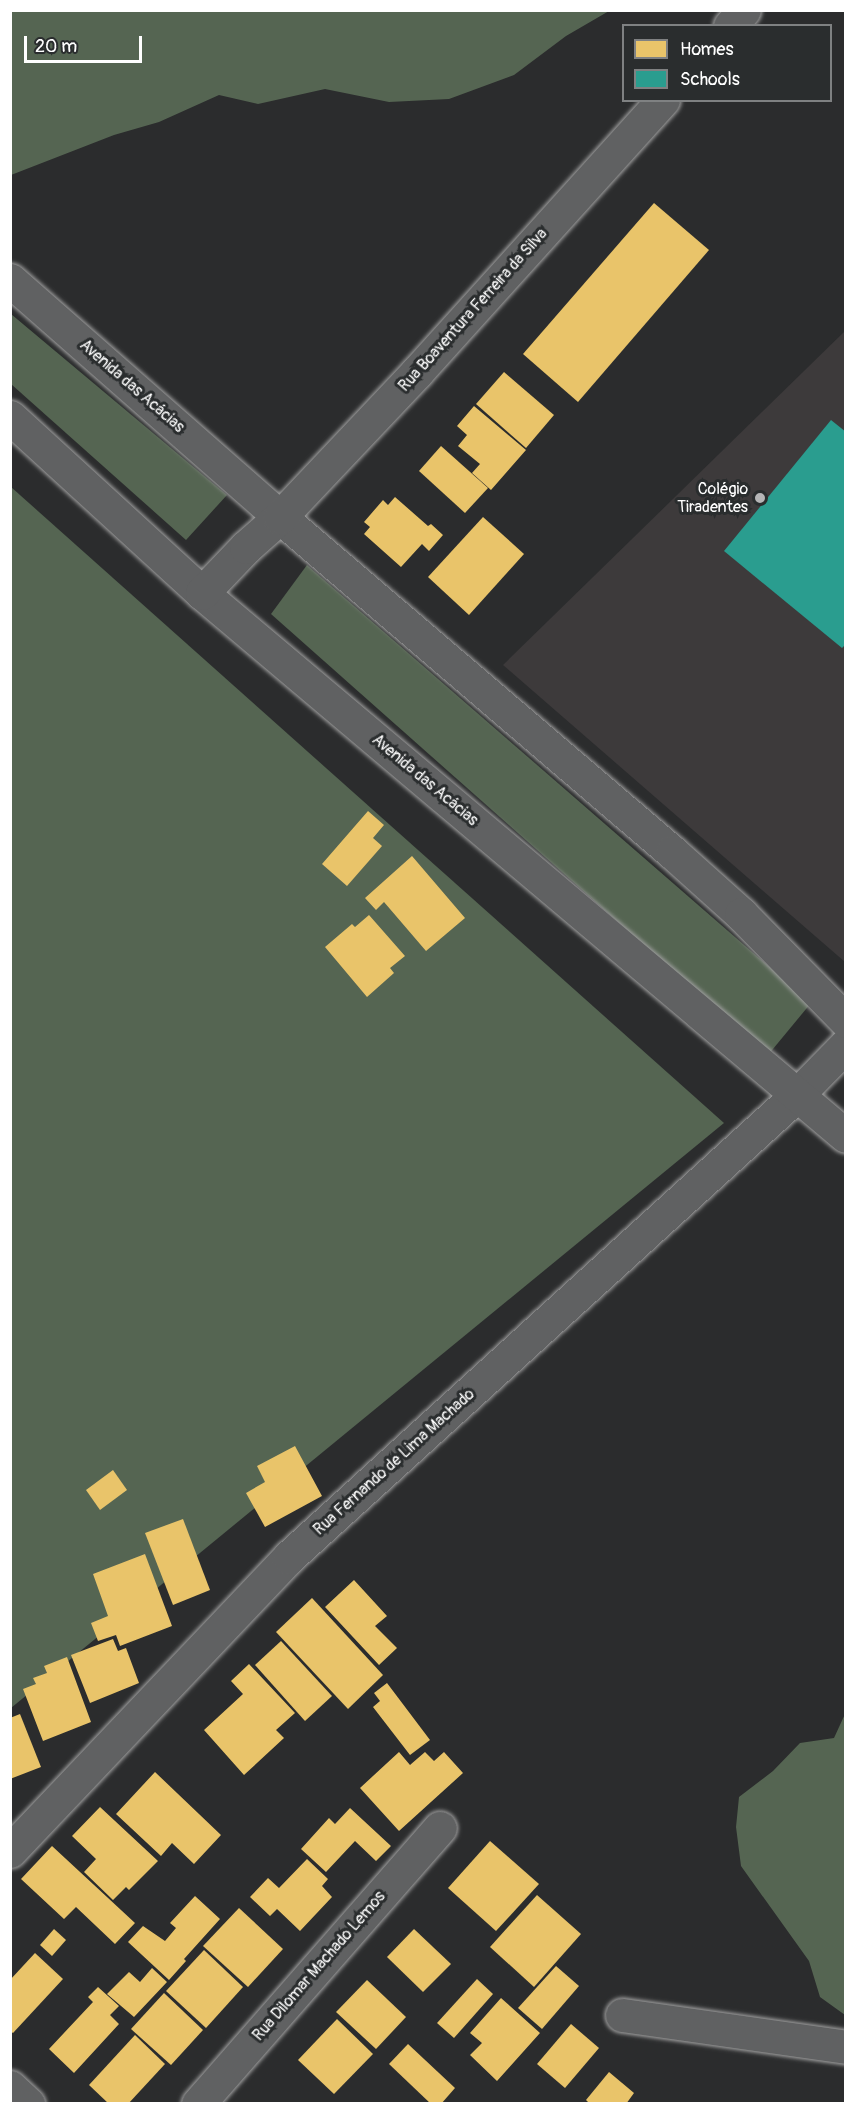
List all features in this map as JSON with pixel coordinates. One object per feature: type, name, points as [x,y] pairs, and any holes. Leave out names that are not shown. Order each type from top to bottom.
[{"type":"street","points":[[732,24],[744,10]]},
{"type":"street","name":"Rua Boaventura Ferreira da Silva","points":[[279,517],[417,372],[661,102]]},
{"type":"street","name":"Avenida das Acácias","points":[[10,280],[279,517],[716,891],[799,970],[846,1021]]},
{"type":"street","name":"Avenida das Acácias","points":[[10,417],[202,593],[846,1136]]},
{"type":"street","points":[[202,593],[279,517]]},
{"type":"street","name":"Rua Fernando de Lima Machado","points":[[10,1851],[289,1557],[798,1094],[846,1045]]},
{"type":"street","name":"Rua Dilomar Machado Lemos","points":[[198,2103],[440,1828]]},
{"type":"street","points":[[622,2015],[846,2047]]},
{"type":"street","points":[[10,2087],[28,2103]]},
{"type":"shaded area","name":"Colégio Tiradentes","points":[[845,331],[845,962],[503,665]]},
{"type":"green space","points":[[11,10],[609,11],[566,36],[514,75],[449,99],[389,102],[325,89],[258,104],[219,95],[159,122],[114,135],[11,175]]},
{"type":"green space","points":[[11,314],[227,495],[186,540],[11,384]]},
{"type":"green space","points":[[11,487],[724,1123],[11,1708]]},
{"type":"green space","points":[[307,565],[811,1003],[768,1055],[271,614]]},
{"type":"green space","points":[[845,1714],[845,2015],[820,1997],[809,1961],[741,1866],[736,1827],[739,1797],[773,1771],[800,1743],[834,1738]]},
{"type":"building: Homes","points":[[654,203],[709,250],[578,402],[523,354]]},
{"type":"building: Homes","points":[[504,372],[554,415],[526,448],[476,404]]},
{"type":"building: Homes","points":[[474,406],[526,450],[491,490],[472,473],[480,464],[458,446],[467,435],[457,426]]},
{"type":"building: Homes","points":[[441,446],[488,488],[465,513],[419,471]]},
{"type":"building: Homes","points":[[395,497],[428,526],[431,524],[443,535],[429,551],[422,544],[401,567],[364,534],[370,527],[364,522],[383,500],[388,505]]},
{"type":"building: Homes","points":[[483,517],[524,554],[469,615],[428,577]]},
{"type":"building: Homes","points":[[368,811],[384,825],[373,838],[382,846],[347,886],[322,864]]},
{"type":"building: Homes","points":[[412,856],[465,918],[426,951],[384,902],[376,910],[365,898]]},
{"type":"building: Homes","points":[[369,915],[405,956],[390,968],[394,973],[367,997],[325,947],[352,924],[355,927]]},
{"type":"building: Homes","points":[[295,1446],[322,1496],[265,1527],[246,1493],[265,1482],[257,1466]]},
{"type":"building: Homes","points":[[113,1470],[127,1490],[100,1510],[86,1490]]},
{"type":"building: Homes","points":[[183,1519],[210,1590],[173,1605],[145,1533]]},
{"type":"building: Homes","points":[[145,1554],[172,1626],[120,1646],[116,1635],[98,1641],[91,1623],[108,1616],[93,1574]]},
{"type":"building: Homes","points":[[354,1580],[387,1616],[375,1626],[397,1648],[379,1665],[325,1607]]},
{"type":"building: Homes","points":[[312,1598],[383,1675],[348,1709],[276,1632]]},
{"type":"building: Homes","points":[[113,1639],[118,1651],[126,1648],[139,1683],[90,1703],[71,1655]]},
{"type":"building: Homes","points":[[281,1641],[332,1696],[305,1721],[255,1665]]},
{"type":"building: Homes","points":[[67,1657],[91,1722],[43,1741],[23,1689],[36,1684],[33,1678],[47,1673],[44,1666]]},
{"type":"building: Homes","points":[[249,1664],[295,1713],[276,1730],[284,1738],[244,1775],[204,1730],[243,1694],[231,1681]]},
{"type":"building: Homes","points":[[387,1683],[430,1740],[410,1755],[373,1707],[380,1701],[374,1693]]},
{"type":"building: Homes","points":[[20,1714],[41,1767],[10,1779],[10,1718]]},
{"type":"building: Homes","points":[[399,1752],[410,1765],[425,1752],[434,1761],[444,1752],[463,1773],[399,1831],[360,1788]]},
{"type":"building: Homes","points":[[155,1772],[221,1835],[194,1864],[172,1843],[161,1856],[116,1814]]},
{"type":"building: Homes","points":[[100,1807],[158,1861],[129,1890],[126,1887],[113,1900],[84,1872],[96,1859],[72,1836]]},
{"type":"building: Homes","points":[[350,1808],[391,1846],[376,1861],[355,1841],[326,1872],[301,1849],[329,1818],[335,1824]]},
{"type":"building: Homes","points":[[490,1841],[539,1884],[496,1931],[448,1888]]},
{"type":"building: Homes","points":[[52,1846],[135,1923],[115,1944],[76,1907],[64,1919],[21,1879]]},
{"type":"building: Homes","points":[[307,1859],[328,1879],[322,1886],[332,1897],[300,1931],[277,1909],[270,1916],[250,1897],[268,1878],[279,1888]]},
{"type":"building: Homes","points":[[537,1895],[581,1934],[534,1987],[490,1947]]},
{"type":"building: Homes","points":[[195,1896],[220,1919],[184,1959],[186,1961],[169,1980],[128,1942],[143,1926],[165,1941],[176,1928],[170,1923]]},
{"type":"building: Homes","points":[[239,1908],[283,1949],[248,1987],[203,1946]]},
{"type":"building: Homes","points":[[54,1929],[66,1940],[52,1956],[40,1945]]},
{"type":"building: Homes","points":[[414,1929],[451,1964],[423,1992],[387,1957]]},
{"type":"building: Homes","points":[[204,1950],[243,1987],[206,2028],[166,1991]]},
{"type":"building: Homes","points":[[35,1953],[63,1979],[13,2033],[10,2031],[10,1980]]},
{"type":"building: Homes","points":[[556,1966],[579,1986],[542,2029],[518,2008]]},
{"type":"building: Homes","points":[[152,1968],[167,1982],[134,2017],[107,1994],[129,1972],[140,1982]]},
{"type":"building: Homes","points":[[477,1979],[493,1994],[454,2038],[437,2023]]},
{"type":"building: Homes","points":[[367,1980],[406,2017],[376,2049],[336,2012]]},
{"type":"building: Homes","points":[[98,1987],[119,2006],[110,2015],[119,2024],[74,2073],[49,2049],[93,2002],[88,1997]]},
{"type":"building: Homes","points":[[164,1993],[203,2030],[171,2065],[131,2029]]},
{"type":"building: Homes","points":[[501,1998],[540,2033],[497,2081],[470,2055],[482,2043],[470,2033]]},
{"type":"building: Homes","points":[[337,2019],[373,2054],[334,2094],[298,2060]]},
{"type":"building: Homes","points":[[571,2024],[599,2048],[565,2088],[537,2064]]},
{"type":"building: Homes","points":[[135,2035],[165,2064],[128,2104],[109,2104],[89,2085]]},
{"type":"building: Homes","points":[[408,2044],[455,2088],[441,2104],[431,2104],[389,2064]]},
{"type":"building: Homes","points":[[609,2072],[634,2093],[626,2104],[590,2104],[586,2100]]},
{"type":"building: Schools","points":[[831,420],[846,432],[846,644],[842,648],[724,551]]},
{"type":"place","name":"Colégio Tiradentes","points":[[760,498]]}]
